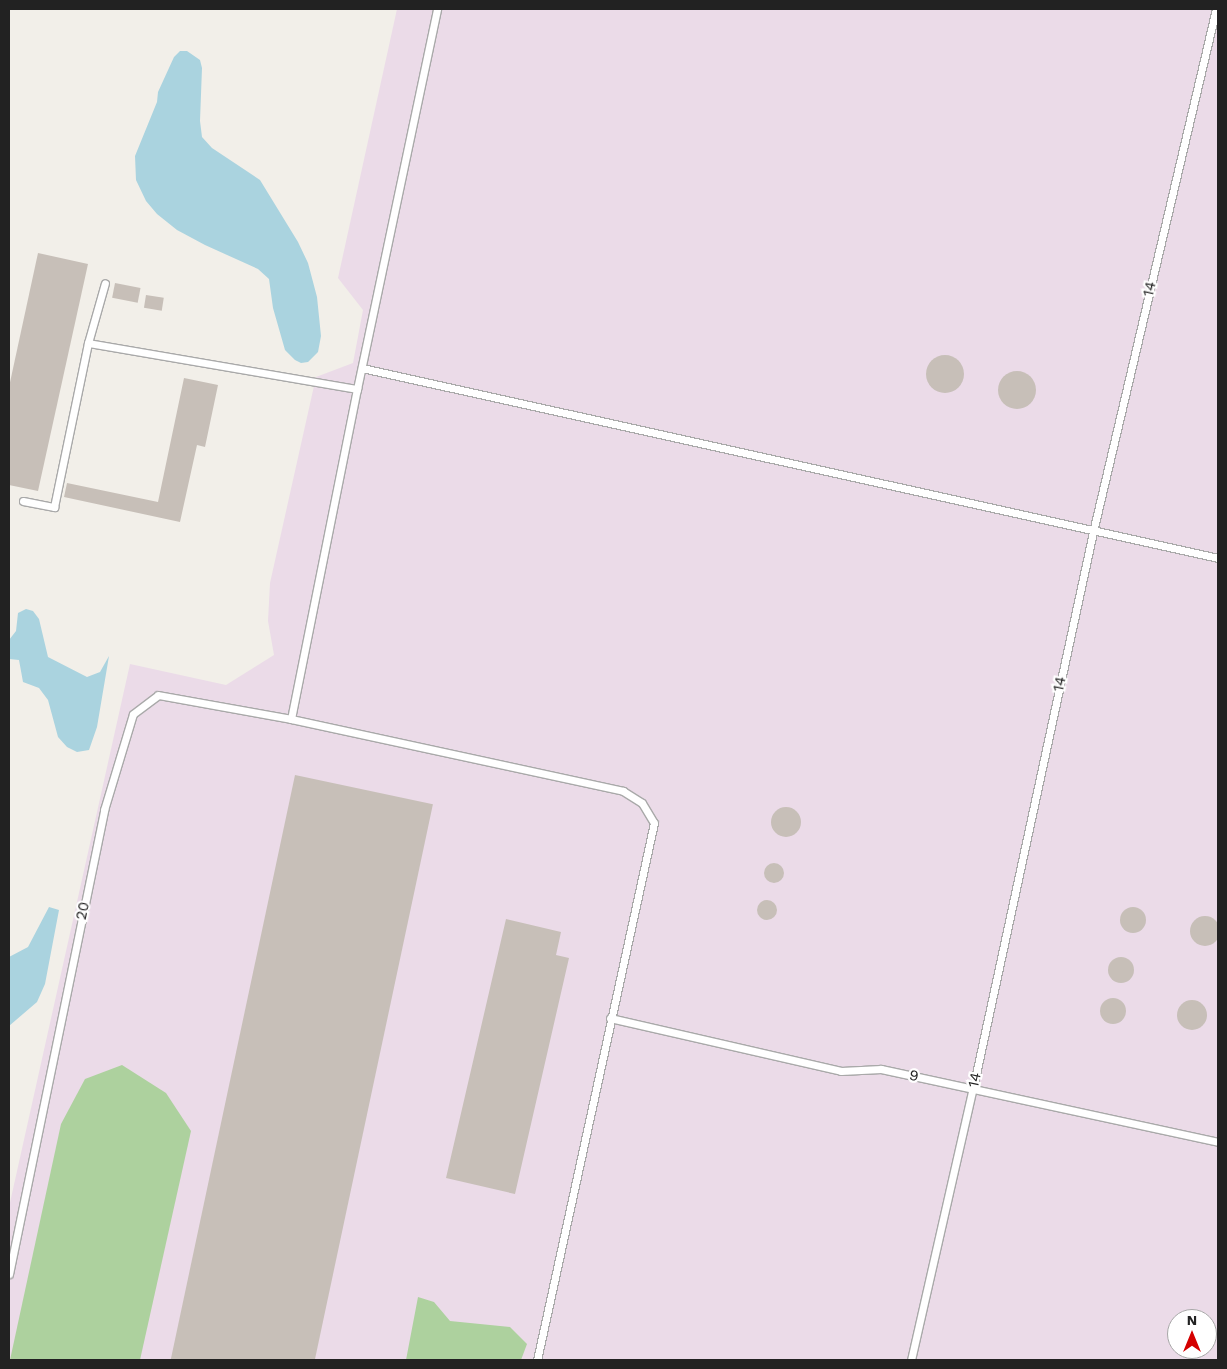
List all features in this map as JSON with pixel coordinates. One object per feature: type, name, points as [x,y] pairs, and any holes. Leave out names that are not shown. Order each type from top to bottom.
[{"type":"lane","points":[[291,720],[357,389],[437,9]]},
{"type":"lane","name":"14","points":[[911,1360],[973,1088],[1093,532],[1216,9]]},
{"type":"lane","points":[[23,500],[54,507],[88,343],[105,283]]},
{"type":"lane","points":[[88,343],[357,389]]},
{"type":"lane","points":[[362,368],[1093,532],[1218,558]]},
{"type":"lane","name":"20","points":[[9,1274],[104,810],[133,714],[158,695],[291,720],[623,791],[642,803],[654,823],[537,1360]]},
{"type":"lane","name":"9","points":[[610,1018],[841,1071],[881,1070],[973,1088],[1218,1142]]},
{"type":"shaded area","points":[[397,9],[1218,9],[1218,1360],[9,1360],[9,1207],[130,664],[226,685],[274,655],[268,621],[270,583],[316,377],[353,363],[363,310],[338,278]]},
{"type":"green space","points":[[122,1065],[166,1093],[191,1131],[140,1360],[10,1360],[61,1124],[85,1079]]},
{"type":"green space","points":[[418,1297],[434,1302],[450,1321],[510,1327],[527,1344],[521,1360],[406,1360]]},
{"type":"water","points":[[180,51],[187,51],[200,60],[202,68],[200,121],[202,137],[212,148],[260,180],[298,242],[308,263],[317,297],[321,336],[318,352],[308,362],[301,363],[295,360],[285,350],[273,308],[269,279],[258,269],[177,230],[157,214],[146,201],[136,180],[135,156],[157,102],[158,92],[174,57]]},
{"type":"water","points":[[26,609],[33,611],[39,619],[48,657],[87,677],[100,672],[109,656],[97,727],[89,750],[77,752],[67,747],[58,737],[48,700],[39,688],[23,682],[19,660],[9,659],[9,640],[16,631],[18,613]]},
{"type":"water","points":[[49,907],[59,910],[45,984],[37,1002],[9,1026],[9,957],[28,947]]},
{"type":"building","points":[[38,253],[88,264],[38,491],[9,485],[9,387]]},
{"type":"building","points":[[115,283],[141,288],[138,303],[112,298]]},
{"type":"building","points":[[146,295],[164,298],[162,311],[144,308]]},
{"type":"building","points":[[945,355],[959,360],[964,374],[959,388],[945,393],[931,388],[926,374],[931,360]]},
{"type":"building","points":[[1017,371],[1031,376],[1036,390],[1031,404],[1017,409],[1003,404],[998,390],[1003,376]]},
{"type":"building","points":[[184,378],[218,385],[205,447],[197,445],[180,522],[64,497],[67,483],[158,502]]},
{"type":"building","points":[[295,775],[433,804],[315,1360],[171,1360]]},
{"type":"building","points":[[786,807],[797,811],[801,822],[797,833],[786,837],[775,833],[771,822],[775,811]]},
{"type":"building","points":[[774,863],[781,866],[784,873],[781,880],[774,883],[767,880],[764,873],[767,866]]},
{"type":"building","points":[[767,900],[774,903],[777,910],[774,917],[767,920],[760,917],[757,910],[760,903]]},
{"type":"building","points":[[1133,907],[1142,911],[1146,920],[1142,929],[1133,933],[1124,929],[1120,920],[1124,911]]},
{"type":"building","points":[[1205,916],[1211,917],[1219,925],[1219,937],[1211,945],[1205,946],[1199,945],[1191,937],[1190,931],[1191,925],[1199,917]]},
{"type":"building","points":[[506,919],[561,932],[556,955],[569,958],[515,1194],[446,1178]]},
{"type":"building","points":[[1121,957],[1130,961],[1134,970],[1130,979],[1121,983],[1112,979],[1108,970],[1112,961]]},
{"type":"building","points":[[1113,998],[1122,1002],[1126,1011],[1122,1020],[1113,1024],[1104,1020],[1100,1011],[1104,1002]]},
{"type":"building","points":[[1192,1000],[1203,1004],[1207,1015],[1203,1026],[1192,1030],[1181,1026],[1177,1015],[1181,1004]]}]
